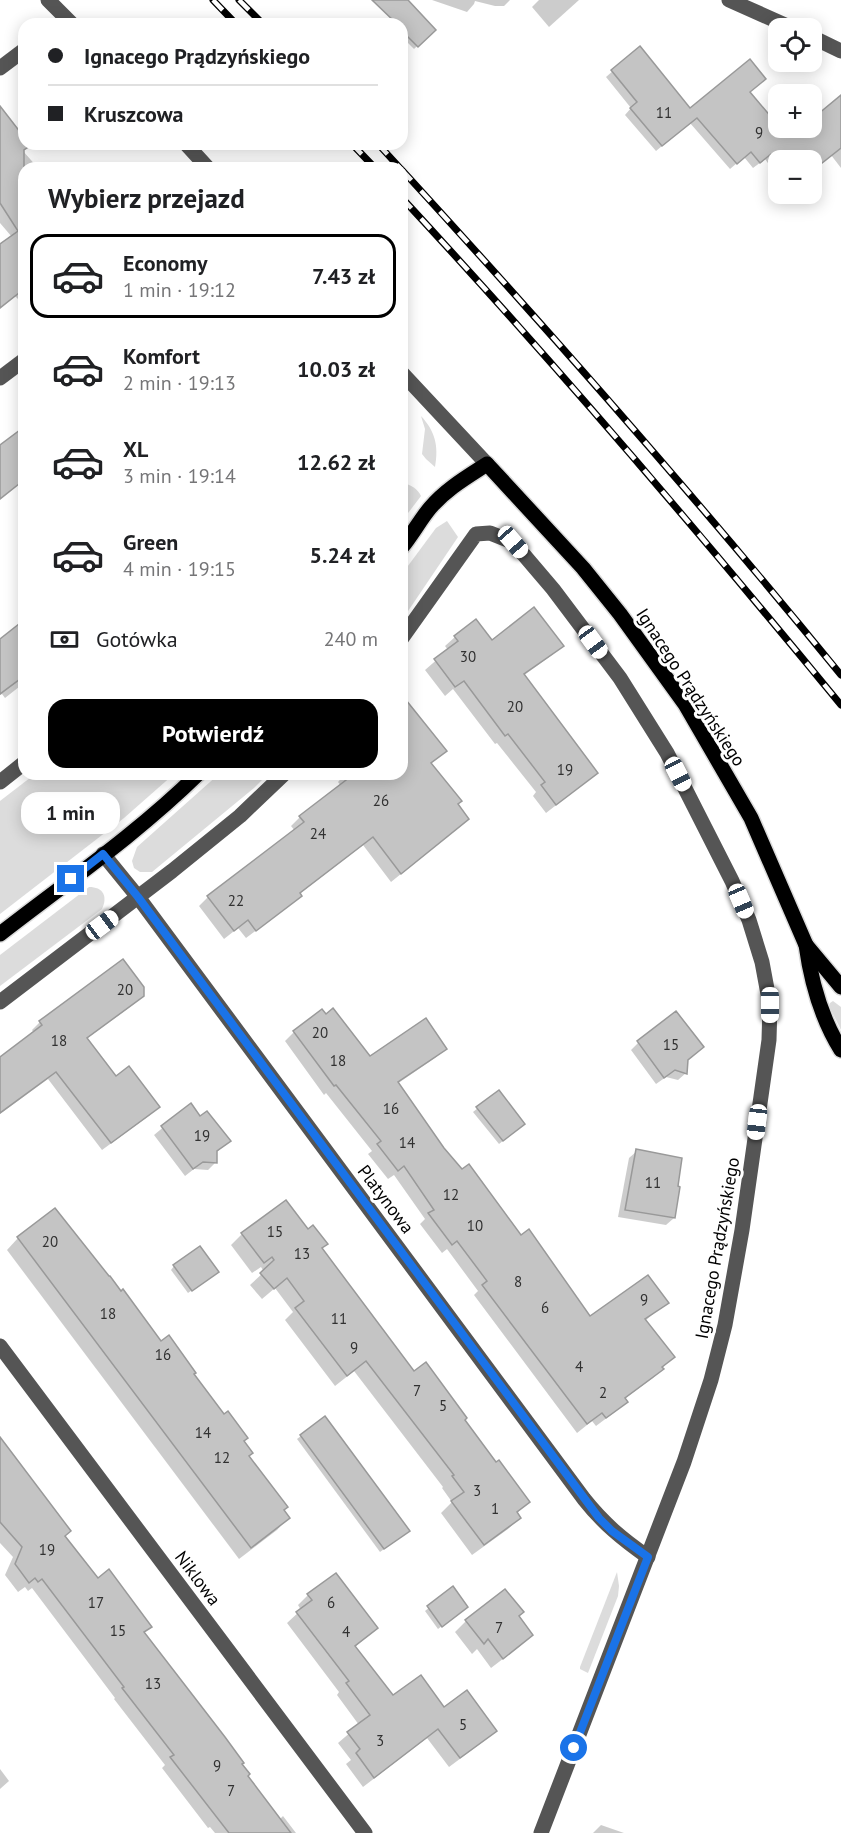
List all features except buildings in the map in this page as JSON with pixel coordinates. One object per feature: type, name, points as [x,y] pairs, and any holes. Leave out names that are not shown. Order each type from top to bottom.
[{"type":"main road","points":[[408,539],[442,496],[456,484],[488,464]]},
{"type":"main road","name":"Ignacego Prądzyńskiego","points":[[488,464],[598,586],[685,704],[751,818],[806,945],[841,987]]},
{"type":"main road","points":[[0,934],[103,854],[192,780]]},
{"type":"main road","name":"Ignacego Prądzyńskiego","points":[[806,945],[818,1000],[841,1050]]},
{"type":"street","points":[[48,0],[62,18]]},
{"type":"street","points":[[729,0],[770,18]]},
{"type":"street","points":[[822,42],[841,51]]},
{"type":"street","points":[[0,68],[18,54]]},
{"type":"street","points":[[192,150],[202,162]]},
{"type":"street","points":[[0,378],[18,364]]},
{"type":"street","name":"Ignacego Prądzyńskiego","points":[[408,380],[488,464]]},
{"type":"street","name":"Ignacego Prądzyńskiego","points":[[408,630],[476,534],[490,532],[513,542],[553,589],[620,678],[667,753],[732,881],[749,920],[762,962],[770,1005],[769,1041],[748,1192],[725,1325],[711,1380],[648,1557],[541,1833]]},
{"type":"street","points":[[0,782],[18,768]]},
{"type":"street","points":[[0,1002],[240,816],[278,780]]},
{"type":"street","name":"Platynowa","points":[[103,854],[138,897],[584,1499],[612,1531],[648,1557]]},
{"type":"street","name":"Niklowa","points":[[0,1346],[365,1833]]},
{"type":"shaded area","points":[[421,416],[430,427],[435,439],[435,467],[422,454],[425,429]]},
{"type":"shaded area","points":[[408,484],[421,496],[408,513]]},
{"type":"shaded area","points":[[447,521],[458,537],[408,611],[408,566],[436,528]]},
{"type":"shaded area","points":[[27,780],[167,780],[124,818],[0,914],[0,801]]},
{"type":"shaded area","points":[[212,780],[262,780],[152,872],[140,872],[134,868],[132,861],[137,847]]},
{"type":"shaded area","points":[[89,887],[94,887],[103,893],[102,909],[0,986],[0,955]]},
{"type":"shaded area","points":[[833,1001],[841,1007],[841,1030],[829,1006]]},
{"type":"shaded area","points":[[617,1572],[618,1596],[588,1673],[580,1667]]},
{"type":"railway","points":[[213,0],[230,18]]},
{"type":"railway","points":[[239,0],[257,18]]},
{"type":"railway","points":[[358,150],[369,162]]},
{"type":"railway","points":[[384,150],[394,162]]},
{"type":"railway","points":[[408,177],[625,420],[841,675]]},
{"type":"railway","points":[[408,205],[625,448],[841,705]]},
{"type":"route","points":[[71,879],[103,854],[138,897],[599,1518],[612,1531],[648,1557],[574,1748]]}]
